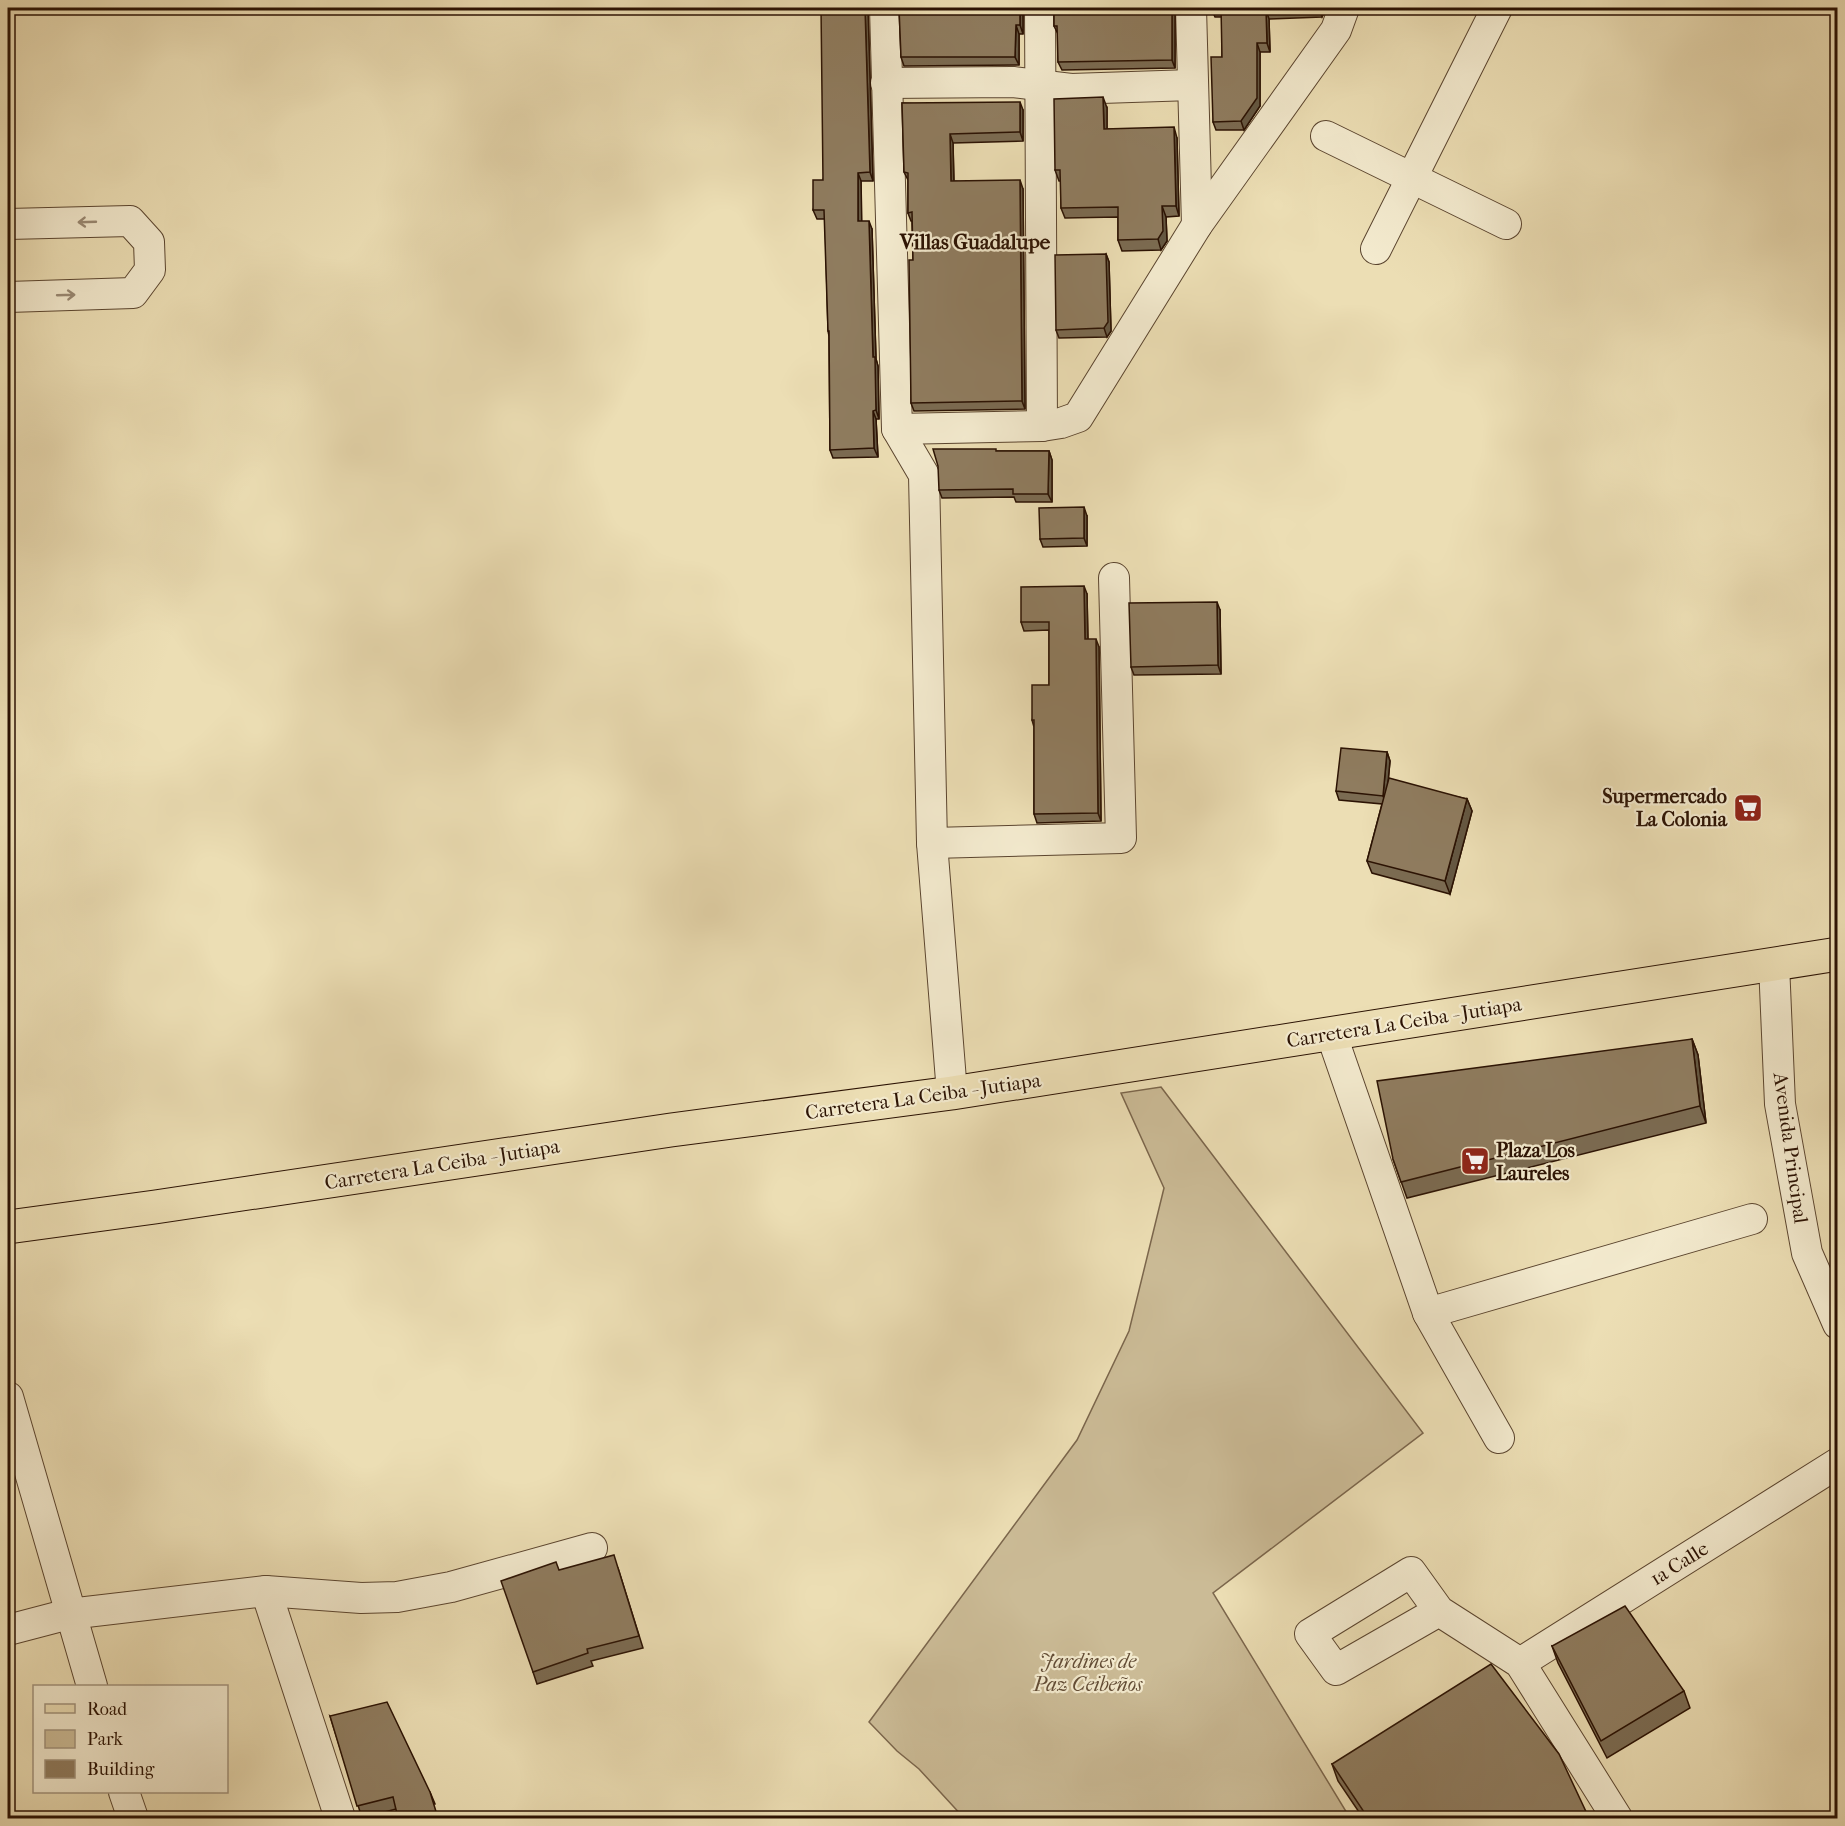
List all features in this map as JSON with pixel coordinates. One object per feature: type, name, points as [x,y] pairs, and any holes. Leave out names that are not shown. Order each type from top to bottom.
[{"type":"main road","name":"Carretera La Ceiba - Jutiapa","points":[[8,1227],[155,1208],[671,1130],[952,1093],[1838,954]]},
{"type":"street","points":[[885,8],[897,429],[924,475],[932,843],[952,1093]]},
{"type":"street","points":[[1041,8],[1042,426]]},
{"type":"street","points":[[1191,8],[1197,225]]},
{"type":"street","points":[[897,429],[1042,426],[1078,417],[1197,225],[1335,30],[1344,8]]},
{"type":"street","points":[[1376,249],[1497,8]]},
{"type":"street","points":[[886,83],[1013,81],[1071,88],[1192,86]]},
{"type":"street","points":[[1326,136],[1506,224]]},
{"type":"street","points":[[8,224],[130,220],[149,242],[150,270],[133,293],[8,297]]},
{"type":"street","points":[[932,843],[1121,838],[1114,578]]},
{"type":"street","name":"Avenida Principal","points":[[1774,964],[1780,1104],[1807,1252],[1838,1324]]},
{"type":"street","points":[[1331,1033],[1428,1313],[1499,1438]]},
{"type":"street","points":[[1428,1313],[1752,1219]]},
{"type":"street","points":[[8,1397],[13,1438],[92,1685]]},
{"type":"street","name":"1a Calle","points":[[1520,1662],[1838,1462]]},
{"type":"street","points":[[8,1630],[69,1614],[266,1591],[361,1598],[397,1596],[451,1587],[592,1548]]},
{"type":"street","points":[[266,1591],[340,1818]]},
{"type":"street","points":[[1439,1611],[1520,1662],[1617,1818]]},
{"type":"street","points":[[125,1793],[133,1818]]},
{"type":"green space","name":"Jardines de Paz Ceibeños","points":[[1161,1087],[1423,1433],[1213,1593],[1350,1818],[964,1818],[919,1769],[897,1751],[869,1722],[1077,1440],[1129,1331],[1164,1188],[1121,1093]]},
{"type":"building","points":[[821,8],[865,8],[870,172],[858,173],[858,221],[869,221],[873,357],[875,357],[874,448],[830,450],[829,331],[824,210],[813,210],[813,180],[823,180]]},
{"type":"building","points":[[899,8],[1020,8],[1020,25],[1016,25],[1015,57],[901,57]]},
{"type":"building","points":[[1054,8],[1172,8],[1172,60],[1058,62]]},
{"type":"building","points":[[1221,8],[1320,8],[1266,10],[1267,43],[1257,43],[1257,98],[1241,121],[1213,122],[1211,57],[1222,57]]},
{"type":"building","points":[[1103,97],[1104,129],[1174,127],[1176,206],[1162,206],[1163,231],[1158,239],[1118,240],[1118,207],[1061,208],[1060,170],[1055,170],[1054,99]]},
{"type":"building","points":[[1020,102],[1020,132],[950,134],[951,181],[1020,180],[1022,401],[911,403],[909,260],[913,260],[912,212],[908,213],[908,173],[904,172],[902,103]]},
{"type":"building","points":[[1106,254],[1108,322],[1104,328],[1056,330],[1055,255]]},
{"type":"building","points":[[933,449],[1049,451],[1048,494],[1013,494],[1013,489],[939,490],[938,466]]},
{"type":"building","points":[[1084,507],[1084,538],[1040,539],[1039,508]]},
{"type":"building","points":[[1084,586],[1085,639],[1096,639],[1098,813],[1034,814],[1032,685],[1049,685],[1049,622],[1021,622],[1021,587]]},
{"type":"building","points":[[1217,602],[1218,665],[1131,667],[1129,603]]},
{"type":"building","points":[[1341,748],[1387,752],[1383,796],[1336,791]]},
{"type":"building","points":[[1389,778],[1467,799],[1445,881],[1367,861]]},
{"type":"building","name":"Plaza Los Laureles","points":[[1692,1039],[1700,1106],[1401,1182],[1393,1159],[1377,1081]]},
{"type":"building","points":[[614,1555],[639,1636],[587,1649],[588,1653],[533,1672],[501,1581],[556,1562],[559,1570]]},
{"type":"building","points":[[1625,1606],[1684,1691],[1601,1741],[1552,1646]]},
{"type":"building","points":[[1491,1664],[1559,1754],[1589,1818],[1368,1818],[1332,1764]]},
{"type":"building","points":[[387,1702],[430,1792],[438,1818],[398,1818],[393,1797],[357,1806],[330,1716]]},
{"type":"place","name":"Supermercado La Colonia","points":[[1748,808]]},
{"type":"place","name":"Plaza Los Laureles","points":[[1475,1161]]},
{"type":"district","name":"Villas Guadalupe","points":[[975,242]]}]
